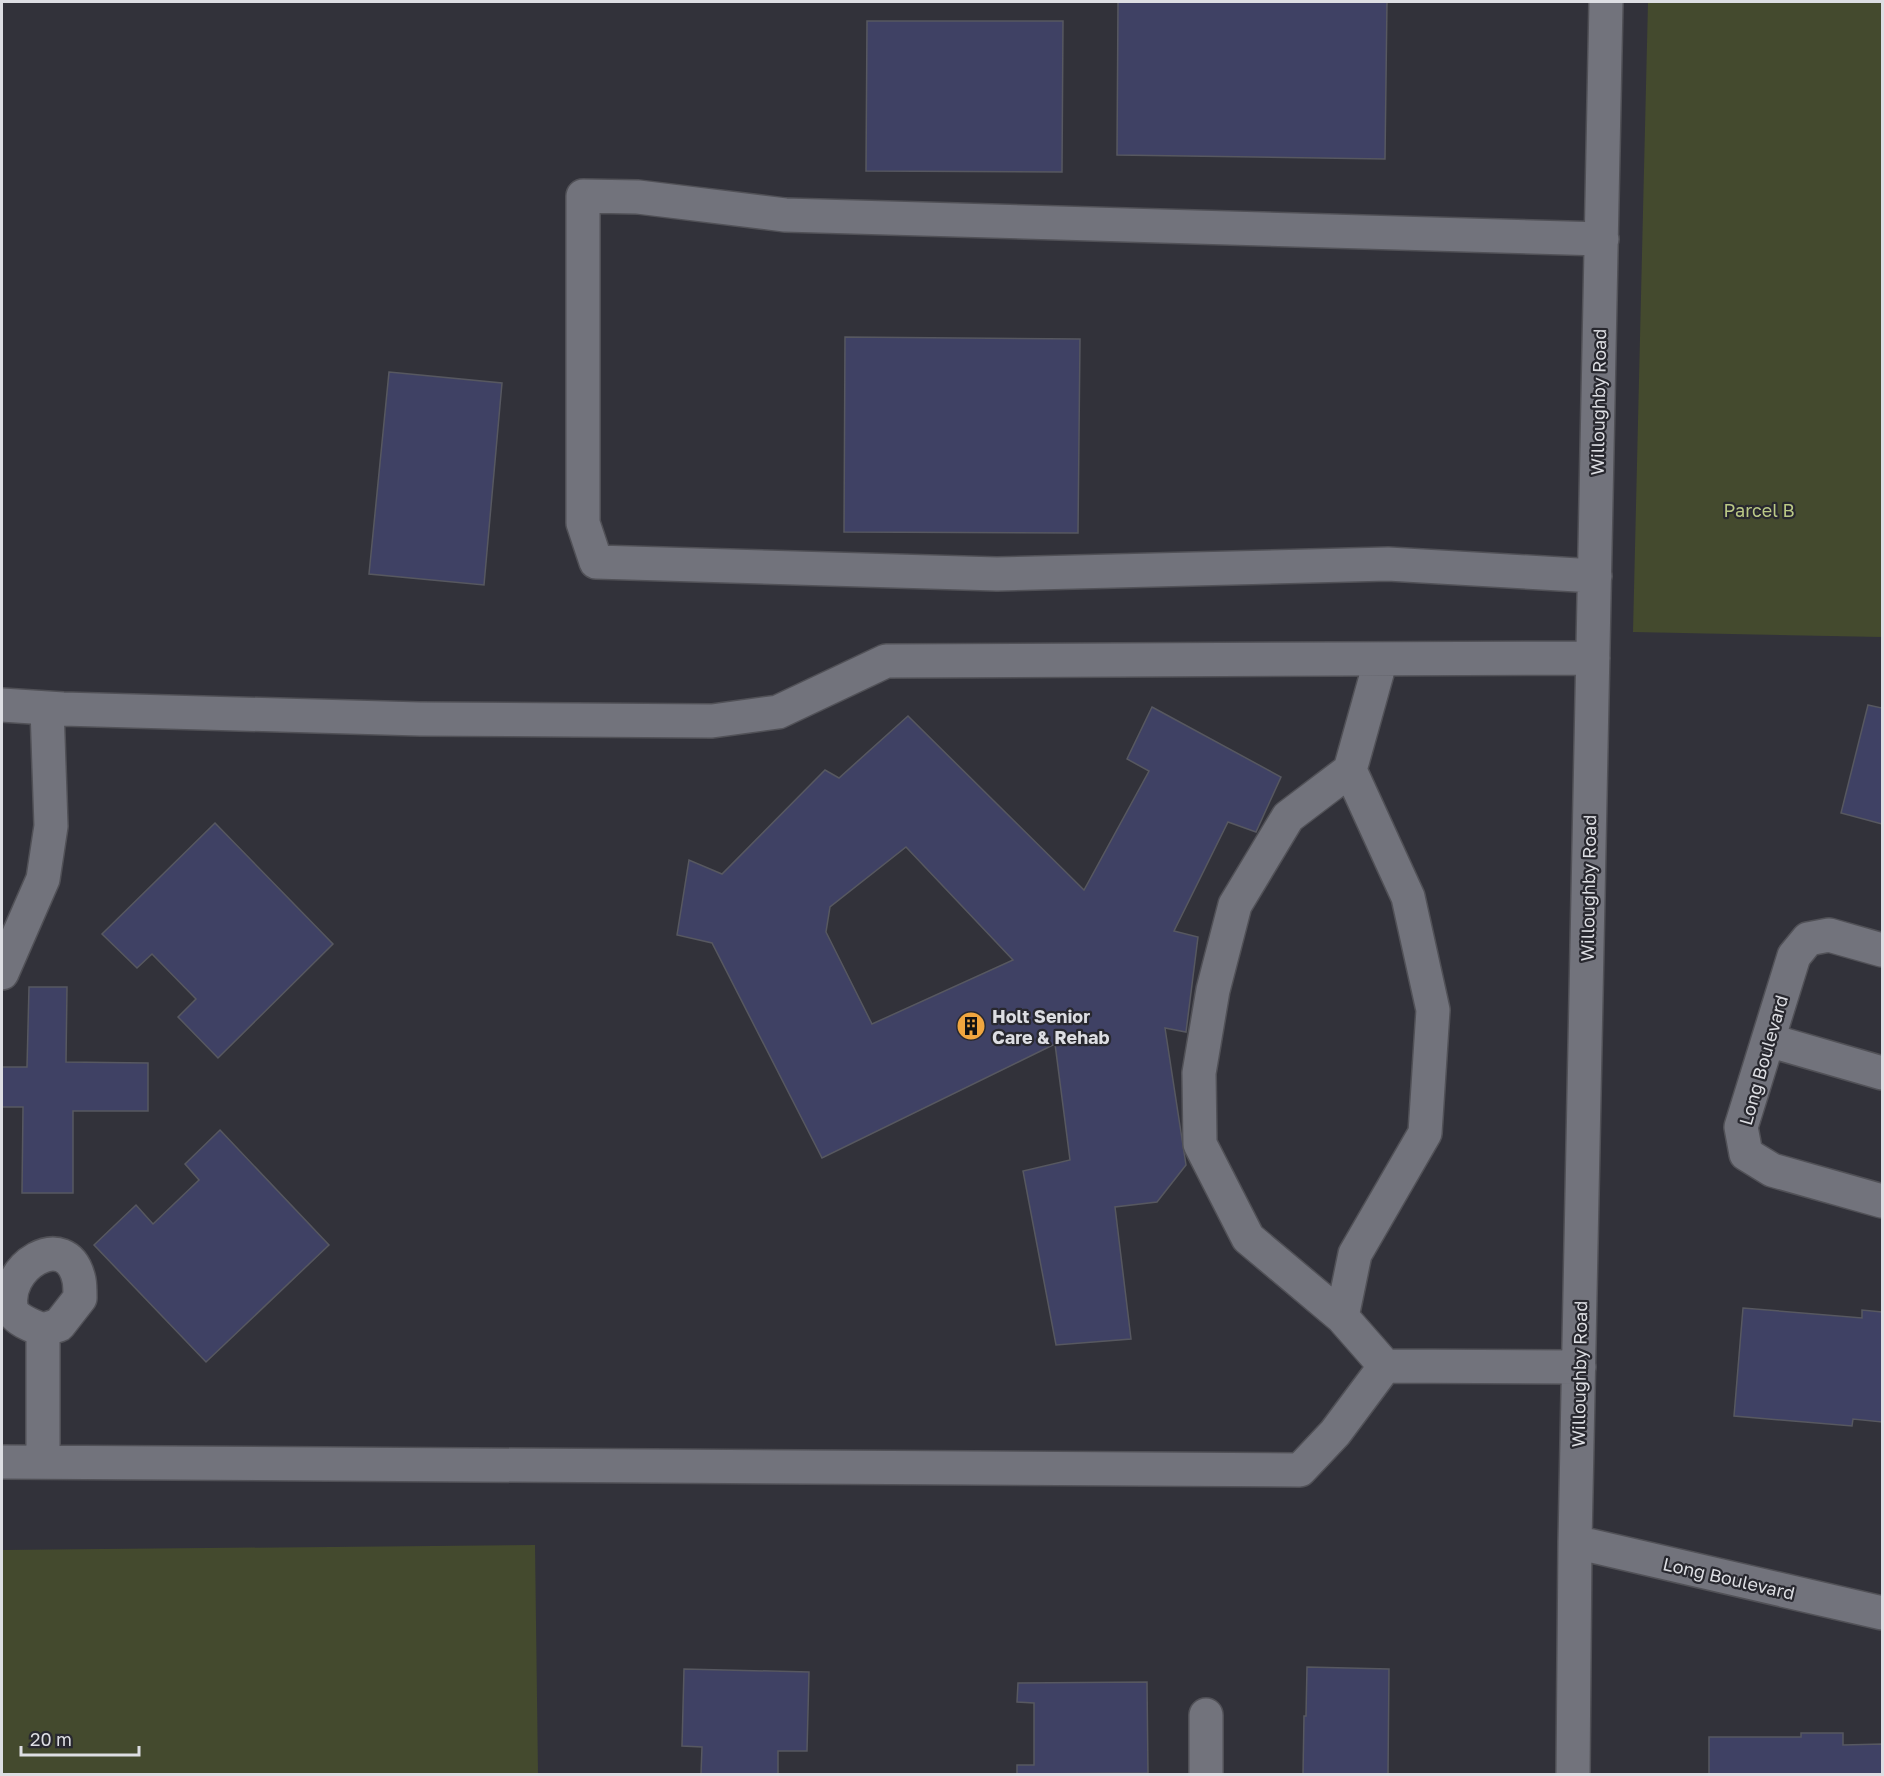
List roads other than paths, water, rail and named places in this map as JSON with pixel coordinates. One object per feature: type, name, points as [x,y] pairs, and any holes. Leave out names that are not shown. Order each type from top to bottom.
[{"type":"street","name":"Willoughby Road","points":[[1572,1774],[1606,2]]},
{"type":"street","points":[[1594,576],[1388,564],[997,574],[596,562],[583,523],[584,196],[638,197],[784,215],[1602,239]]},
{"type":"street","points":[[2,705],[420,719],[712,721],[778,712],[886,661],[1593,657]]},
{"type":"street","points":[[1381,659],[1350,770],[1288,817],[1235,905],[1214,990],[1199,1073],[1200,1143],[1248,1238],[1342,1317],[1384,1366],[1579,1367]]},
{"type":"street","points":[[2,973],[42,879],[51,826],[48,708]]},
{"type":"street","points":[[1342,1317],[1355,1254],[1425,1133],[1433,1010],[1408,897],[1350,770]]},
{"type":"street","name":"Long Boulevard","points":[[1882,950],[1829,935],[1808,939],[1794,956],[1741,1127],[1746,1154],[1772,1170],[1882,1201]]},
{"type":"street","points":[[1768,1040],[1882,1073]]},
{"type":"street","points":[[43,1330],[43,1462]]},
{"type":"street","points":[[2,1462],[1300,1470],[1335,1433],[1384,1366]]},
{"type":"street","name":"Long Boulevard","points":[[1575,1542],[1882,1613]]},
{"type":"street","points":[[1206,1715],[1206,1774]]},
{"type":"place","name":"Holt Senior Care & Rehab","points":[[971,1026]]},
{"type":"park label","name":"Parcel B","points":[[1759,510]]}]
